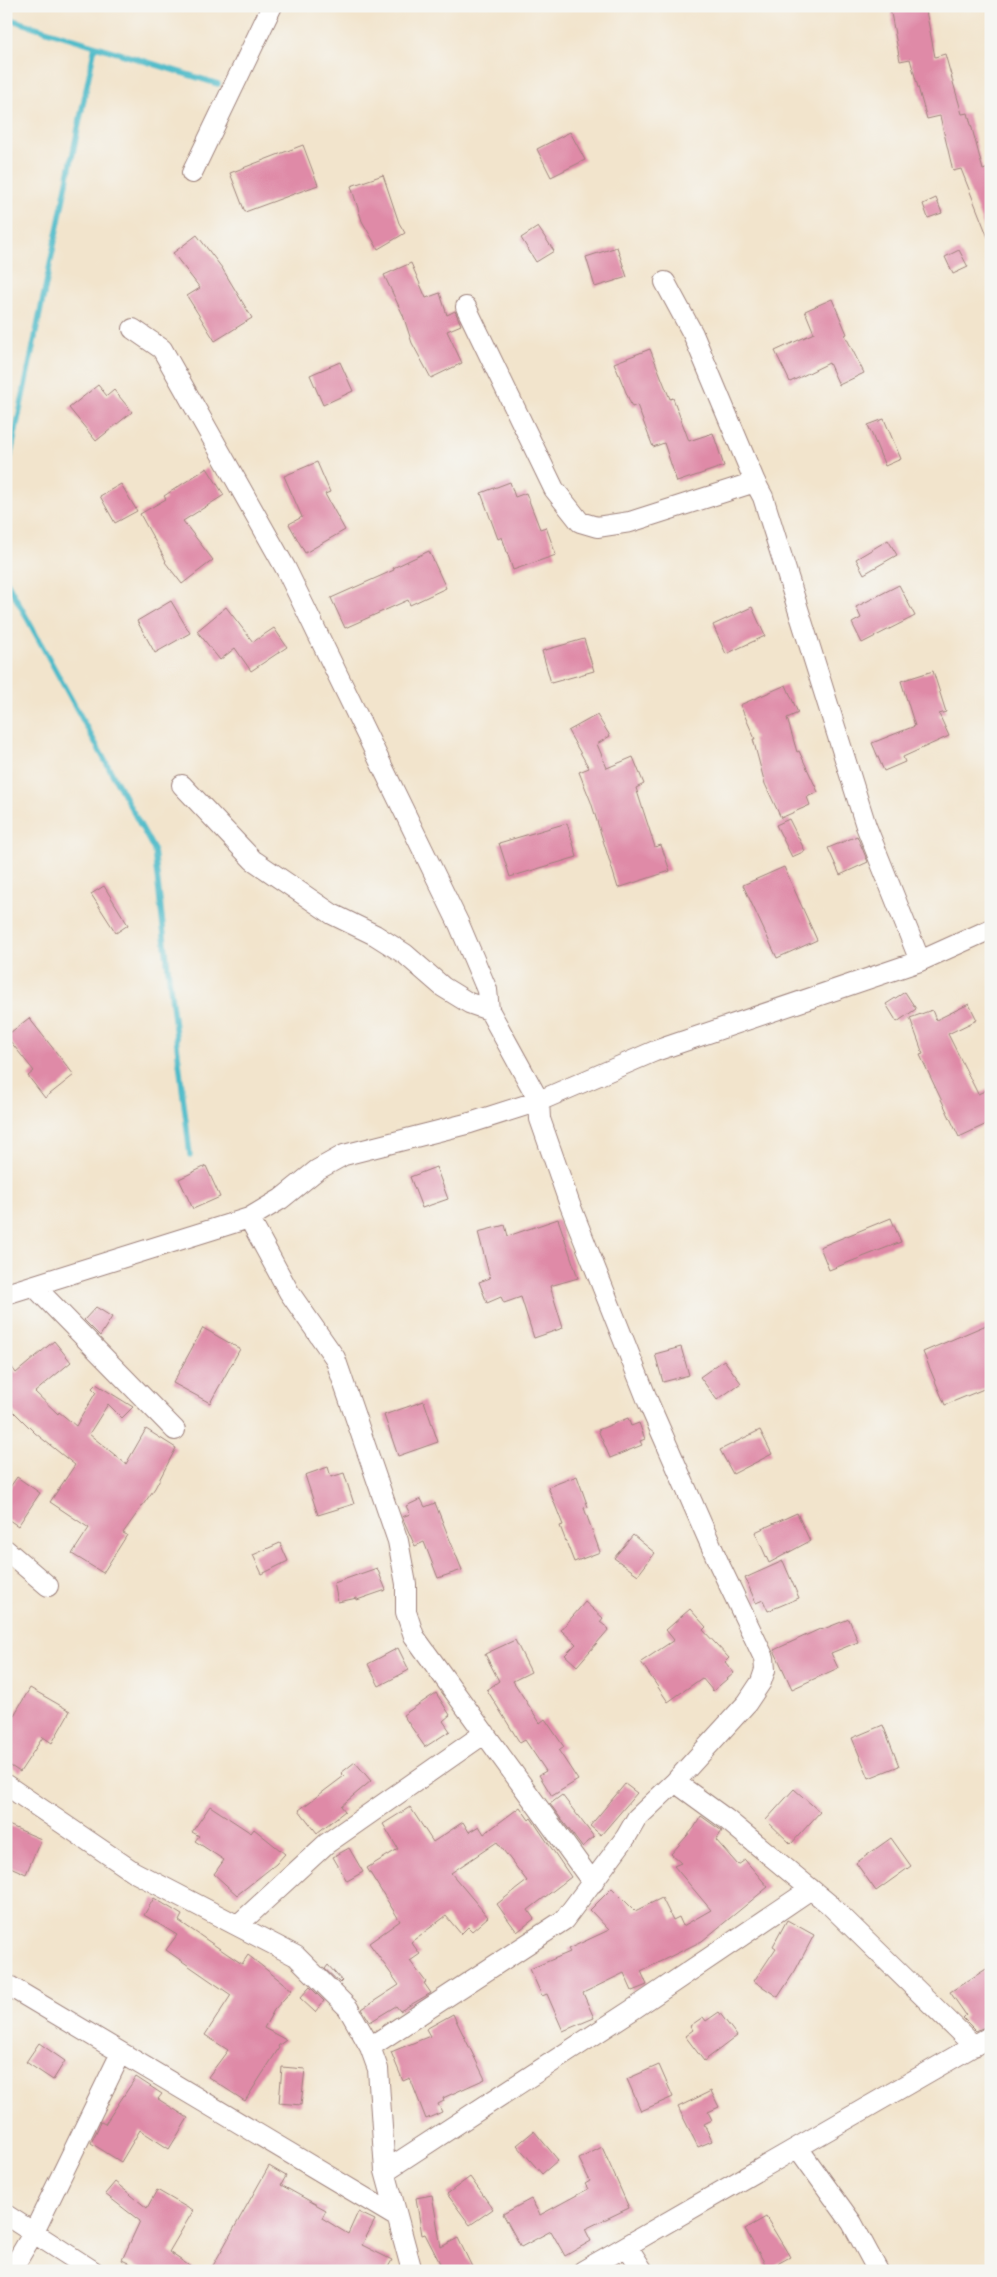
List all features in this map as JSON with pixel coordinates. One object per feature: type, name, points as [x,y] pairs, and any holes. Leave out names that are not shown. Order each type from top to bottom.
[{"type":"street","points":[[192,173],[272,6]]},
{"type":"street","points":[[665,282],[693,334],[755,482],[764,497],[866,826],[920,961]]},
{"type":"street","points":[[466,307],[554,489],[580,522],[597,527],[630,522],[755,482]]},
{"type":"street","points":[[134,329],[162,349],[286,569],[458,924],[487,990],[488,1010],[539,1101],[540,1119],[570,1205],[649,1404],[720,1566],[764,1658],[765,1670],[761,1682],[747,1703],[675,1782],[637,1818],[626,1837],[564,1920],[370,2047]]},
{"type":"street","points":[[182,785],[253,860],[332,914],[375,935],[405,954],[443,987],[468,1003],[488,1010]]},
{"type":"street","points":[[6,1294],[249,1218],[281,1199],[317,1170],[344,1155],[470,1122],[539,1101],[655,1051],[920,961],[991,929]]},
{"type":"street","points":[[249,1218],[289,1292],[335,1358],[398,1541],[406,1584],[406,1612],[414,1636],[593,1883]]},
{"type":"street","points":[[34,1286],[175,1430]]},
{"type":"street","points":[[6,1550],[48,1586]]},
{"type":"street","points":[[238,1925],[326,1844],[485,1733]]},
{"type":"street","points":[[675,1782],[726,1819],[830,1905],[974,2046]]},
{"type":"street","points":[[6,1784],[134,1872],[296,1956],[348,2008],[370,2047],[378,2068],[385,2171],[412,2271]]},
{"type":"street","points":[[385,2171],[632,2010],[811,1889]]},
{"type":"street","points":[[6,1984],[397,2217]]},
{"type":"street","points":[[583,2271],[991,2036]]},
{"type":"street","points":[[11,2271],[34,2232],[121,2053]]},
{"type":"street","points":[[798,2148],[852,2223],[878,2271]]},
{"type":"street","points":[[6,2215],[94,2271]]},
{"type":"street","points":[[627,2246],[643,2271]]},
{"type":"building","points":[[925,6],[935,57],[945,54],[962,114],[968,113],[983,170],[991,167],[991,245],[961,169],[953,171],[940,116],[927,119],[910,59],[900,61],[890,8]]},
{"type":"building","points":[[570,132],[585,160],[551,177],[537,149]]},
{"type":"building","points":[[303,145],[318,185],[245,212],[230,173]]},
{"type":"building","points":[[383,175],[399,223],[405,233],[378,249],[362,221],[351,186]]},
{"type":"building","points":[[936,198],[942,213],[928,218],[923,204]]},
{"type":"building","points":[[538,227],[554,251],[536,262],[521,238]]},
{"type":"building","points":[[197,235],[222,268],[252,318],[215,341],[187,296],[200,288],[173,253]]},
{"type":"building","points":[[617,247],[627,277],[595,287],[586,257]]},
{"type":"building","points":[[959,250],[968,267],[953,274],[945,257]]},
{"type":"building","points":[[411,263],[426,298],[440,293],[447,315],[455,311],[461,325],[447,331],[462,363],[431,378],[412,343],[403,315],[384,275]]},
{"type":"building","points":[[832,299],[847,334],[845,335],[864,373],[839,385],[829,363],[790,382],[775,351],[814,333],[805,311]]},
{"type":"building","points":[[650,349],[670,399],[673,398],[689,441],[713,433],[724,466],[677,482],[664,443],[653,447],[637,405],[632,407],[614,363]]},
{"type":"building","points":[[340,362],[353,391],[323,405],[310,375]]},
{"type":"building","points":[[98,385],[107,396],[114,390],[132,412],[96,441],[69,408]]},
{"type":"building","points":[[884,419],[901,459],[885,466],[868,425]]},
{"type":"building","points":[[317,462],[330,492],[325,494],[345,530],[305,553],[289,524],[302,517],[284,476]]},
{"type":"building","points":[[207,468],[224,495],[183,521],[213,560],[182,584],[165,562],[140,514],[166,499],[164,496]]},
{"type":"building","points":[[510,482],[515,497],[526,493],[540,529],[546,527],[556,555],[513,570],[502,537],[498,539],[481,493]]},
{"type":"building","points":[[121,484],[137,511],[115,523],[100,496]]},
{"type":"building","points":[[888,540],[897,555],[864,574],[856,559]]},
{"type":"building","points":[[429,551],[446,588],[410,605],[408,600],[345,628],[331,598],[394,570],[393,568]]},
{"type":"building","points":[[899,585],[915,616],[862,643],[852,623],[861,618],[856,607]]},
{"type":"building","points":[[171,601],[190,633],[155,653],[137,621]]},
{"type":"building","points":[[226,607],[253,642],[274,628],[287,647],[251,671],[235,648],[220,660],[197,631]]},
{"type":"building","points":[[752,607],[765,636],[726,654],[713,625]]},
{"type":"building","points":[[584,639],[594,671],[551,683],[542,651]]},
{"type":"building","points":[[933,671],[946,712],[939,714],[949,736],[903,757],[905,762],[884,771],[872,743],[915,726],[901,681]]},
{"type":"building","points":[[786,685],[798,713],[787,718],[797,752],[799,751],[818,792],[807,797],[810,805],[781,818],[765,784],[753,739],[755,739],[740,705]]},
{"type":"building","points":[[597,715],[610,736],[597,744],[607,768],[633,757],[644,784],[636,788],[655,847],[661,845],[670,871],[618,888],[591,802],[579,772],[589,768],[568,731]]},
{"type":"building","points":[[789,819],[805,851],[792,857],[776,825]]},
{"type":"building","points":[[567,823],[577,857],[510,877],[499,843]]},
{"type":"building","points":[[857,836],[868,862],[840,875],[828,848]]},
{"type":"building","points":[[784,867],[817,940],[777,958],[743,885]]},
{"type":"building","points":[[104,886],[128,925],[116,933],[91,894]]},
{"type":"building","points":[[905,992],[916,1009],[897,1022],[886,1004]]},
{"type":"building","points":[[969,1004],[977,1020],[948,1034],[978,1094],[991,1088],[991,1122],[959,1137],[920,1055],[923,1054],[910,1018],[932,1010],[936,1020]]},
{"type":"building","points":[[29,1018],[74,1075],[45,1098],[28,1076],[34,1071],[6,1036]]},
{"type":"building","points":[[206,1166],[220,1197],[193,1209],[179,1179]]},
{"type":"building","points":[[436,1167],[448,1199],[422,1208],[410,1177]]},
{"type":"building","points":[[891,1218],[901,1242],[829,1270],[820,1247]]},
{"type":"building","points":[[558,1219],[578,1278],[550,1286],[563,1328],[534,1338],[521,1297],[504,1303],[501,1297],[487,1303],[479,1282],[490,1278],[478,1232],[505,1225],[508,1236]]},
{"type":"building","points":[[96,1307],[112,1317],[100,1336],[84,1320]]},
{"type":"building","points":[[991,1323],[991,1386],[945,1405],[923,1352]]},
{"type":"building","points":[[203,1328],[240,1349],[210,1403],[173,1383]]},
{"type":"building","points":[[54,1341],[71,1362],[35,1392],[58,1414],[59,1412],[76,1426],[96,1392],[92,1388],[96,1384],[133,1407],[122,1418],[108,1404],[89,1434],[126,1464],[146,1429],[176,1448],[155,1488],[123,1533],[127,1535],[103,1573],[72,1554],[89,1528],[50,1502],[75,1465],[35,1433],[6,1404],[6,1359],[16,1373]]},
{"type":"building","points":[[681,1347],[689,1375],[663,1382],[655,1354]]},
{"type":"building","points":[[724,1360],[741,1383],[717,1400],[700,1377]]},
{"type":"building","points":[[424,1401],[438,1442],[398,1456],[384,1415]]},
{"type":"building","points":[[628,1418],[631,1426],[639,1423],[645,1439],[640,1441],[642,1445],[610,1458],[598,1430]]},
{"type":"building","points":[[760,1430],[772,1454],[733,1474],[720,1450]]},
{"type":"building","points":[[328,1467],[331,1477],[344,1473],[354,1504],[318,1515],[305,1475]]},
{"type":"building","points":[[577,1476],[588,1507],[584,1508],[600,1552],[574,1562],[560,1526],[563,1525],[548,1487]]},
{"type":"building","points":[[17,1477],[40,1493],[18,1526],[6,1518],[6,1493]]},
{"type":"building","points":[[421,1499],[425,1507],[435,1503],[462,1570],[438,1578],[424,1542],[415,1546],[402,1517],[410,1514],[406,1506]]},
{"type":"building","points":[[797,1513],[810,1541],[769,1563],[755,1532]]},
{"type":"building","points":[[633,1535],[655,1553],[638,1575],[614,1558]]},
{"type":"building","points":[[280,1543],[288,1561],[262,1574],[253,1555]]},
{"type":"building","points":[[783,1561],[799,1598],[768,1611],[763,1600],[756,1603],[745,1578]]},
{"type":"building","points":[[377,1568],[386,1590],[357,1600],[357,1598],[338,1602],[334,1583]]},
{"type":"building","points":[[585,1602],[603,1618],[600,1622],[609,1629],[577,1666],[565,1655],[576,1644],[561,1630]]},
{"type":"building","points":[[690,1609],[706,1627],[703,1630],[729,1658],[725,1662],[734,1673],[713,1691],[702,1678],[668,1702],[641,1662],[674,1640],[666,1630]]},
{"type":"building","points":[[849,1619],[858,1642],[831,1653],[838,1668],[792,1689],[774,1650],[820,1629]]},
{"type":"building","points":[[515,1640],[531,1672],[513,1681],[540,1723],[545,1719],[564,1747],[559,1751],[578,1780],[552,1796],[539,1775],[546,1771],[525,1740],[520,1743],[487,1690],[499,1681],[485,1654]]},
{"type":"building","points":[[398,1648],[409,1670],[379,1686],[368,1664]]},
{"type":"building","points":[[30,1688],[70,1711],[52,1743],[43,1737],[20,1772],[6,1763],[6,1729]]},
{"type":"building","points":[[436,1693],[450,1715],[443,1721],[450,1731],[425,1747],[403,1715]]},
{"type":"building","points":[[883,1725],[899,1766],[869,1778],[852,1738]]},
{"type":"building","points":[[355,1762],[371,1781],[341,1806],[345,1811],[317,1833],[299,1810],[344,1776],[341,1773]]},
{"type":"building","points":[[625,1784],[637,1793],[601,1835],[590,1826]]},
{"type":"building","points":[[794,1789],[820,1812],[791,1844],[766,1820]]},
{"type":"building","points":[[562,1795],[594,1837],[582,1847],[550,1804]]},
{"type":"building","points":[[210,1806],[251,1833],[254,1829],[285,1854],[276,1864],[237,1895],[214,1874],[224,1860],[195,1841],[199,1836],[192,1832]]},
{"type":"building","points":[[410,1807],[433,1842],[463,1822],[469,1832],[479,1826],[484,1834],[520,1807],[529,1820],[531,1818],[571,1877],[528,1910],[534,1919],[517,1932],[497,1904],[527,1881],[497,1842],[451,1873],[488,1917],[472,1931],[468,1927],[461,1934],[446,1916],[411,1942],[420,1954],[410,1961],[426,1982],[424,1983],[431,1993],[400,2011],[396,2006],[370,2022],[362,2009],[399,1985],[369,1943],[400,1921],[367,1868],[398,1849],[383,1824]]},
{"type":"building","points":[[701,1816],[722,1831],[716,1840],[738,1865],[745,1860],[768,1887],[702,1941],[641,1971],[647,1985],[632,1991],[624,1973],[583,1993],[594,2018],[563,2031],[547,1994],[542,1996],[530,1969],[570,1952],[568,1949],[609,1930],[590,1910],[612,1888],[635,1911],[662,1898],[673,1920],[679,1917],[683,1926],[711,1910],[674,1866],[681,1863],[671,1854],[694,1828]]},
{"type":"building","points":[[6,1824],[41,1839],[26,1874],[6,1865]]},
{"type":"building","points":[[891,1838],[911,1866],[876,1891],[856,1863]]},
{"type":"building","points":[[349,1848],[363,1872],[347,1881],[333,1857]]},
{"type":"building","points":[[154,1898],[182,1915],[179,1921],[242,1964],[248,1955],[292,1990],[274,2010],[264,2028],[286,2040],[278,2046],[279,2048],[245,2101],[208,2077],[228,2050],[205,2035],[231,1995],[166,1950],[177,1935],[144,1915]]},
{"type":"building","points":[[787,1920],[814,1935],[795,1971],[778,1997],[754,1981],[776,1948],[773,1946]]},
{"type":"building","points":[[328,1965],[342,1981],[340,1983],[325,1969]]},
{"type":"building","points":[[991,1966],[991,2024],[976,2031],[963,2018],[966,2015],[950,1992]]},
{"type":"building","points":[[310,1987],[324,2001],[315,2012],[300,1998]]},
{"type":"building","points":[[719,2012],[737,2036],[704,2061],[685,2036],[693,2030],[690,2026],[703,2017],[706,2021]]},
{"type":"building","points":[[453,2014],[485,2079],[443,2098],[444,2101],[438,2104],[442,2112],[426,2119],[410,2078],[403,2081],[391,2052],[430,2036],[426,2029]]},
{"type":"building","points":[[39,2043],[65,2061],[53,2080],[26,2062]]},
{"type":"building","points":[[659,2065],[673,2097],[641,2111],[627,2079]]},
{"type":"building","points":[[282,2067],[305,2069],[301,2105],[279,2103]]},
{"type":"building","points":[[136,2077],[162,2094],[158,2099],[188,2118],[169,2149],[140,2130],[121,2162],[91,2143],[101,2122],[105,2124]]},
{"type":"building","points":[[711,2091],[719,2107],[708,2112],[712,2120],[704,2124],[712,2141],[698,2147],[678,2107]]},
{"type":"building","points":[[534,2131],[558,2160],[542,2174],[517,2145]]},
{"type":"building","points":[[602,2147],[629,2208],[585,2229],[591,2241],[565,2256],[551,2231],[521,2247],[503,2214],[531,2199],[540,2215],[588,2189],[585,2184],[590,2181],[579,2159]]},
{"type":"building","points":[[269,2166],[286,2176],[281,2185],[326,2210],[322,2218],[348,2234],[358,2212],[375,2220],[362,2245],[392,2260],[386,2271],[210,2271]]},
{"type":"building","points":[[470,2177],[493,2209],[470,2225],[447,2194]]},
{"type":"building","points":[[115,2182],[147,2208],[157,2190],[193,2211],[169,2252],[197,2271],[145,2271],[122,2260],[140,2221],[105,2194]]},
{"type":"building","points":[[432,2195],[441,2247],[458,2238],[474,2271],[444,2271],[425,2234],[422,2235],[416,2198]]},
{"type":"building","points":[[766,2217],[790,2257],[768,2269],[745,2229]]},
{"type":"waterway","points":[[6,18],[218,84]]},
{"type":"waterway","points":[[6,478],[95,46]]},
{"type":"waterway","points":[[6,580],[154,850],[190,1155]]}]
